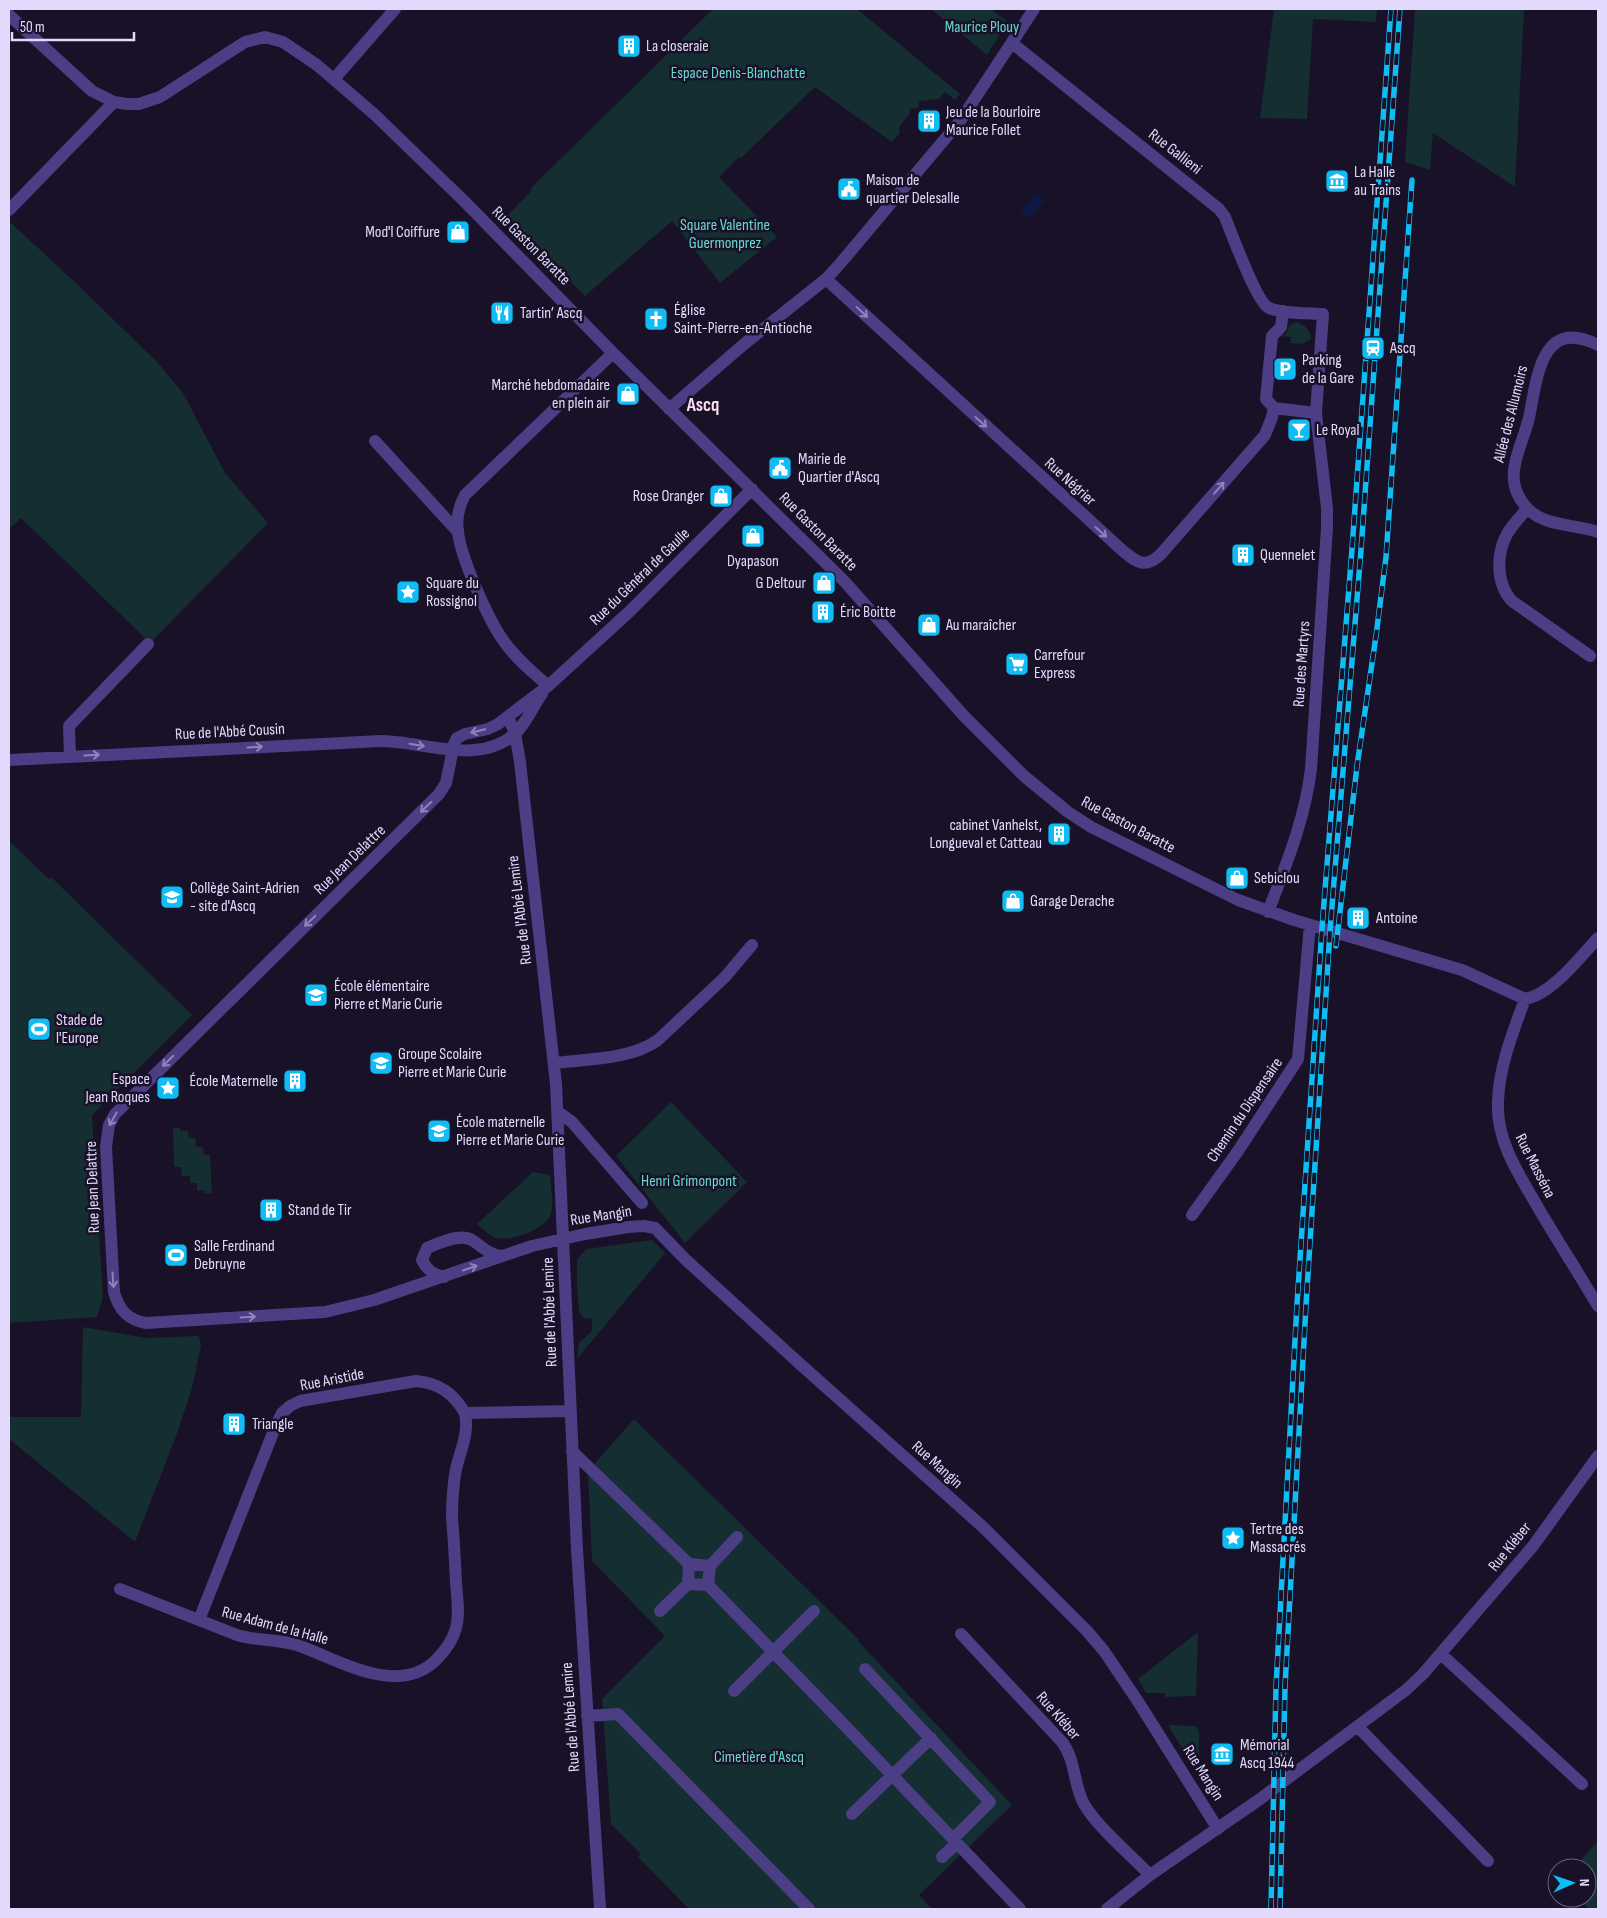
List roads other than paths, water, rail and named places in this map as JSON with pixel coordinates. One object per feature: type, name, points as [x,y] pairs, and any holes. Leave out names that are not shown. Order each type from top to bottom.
[{"type":"street","points":[[334,79],[395,9]]},
{"type":"street","points":[[669,409],[743,345],[826,279],[839,265],[960,121],[1034,9]]},
{"type":"street","name":"Rue Gaston Baratte","points":[[9,14],[92,91],[114,102],[139,104],[149,102],[175,88],[245,42],[261,38],[270,38],[283,42],[304,55],[374,114],[450,188],[669,409],[845,582],[950,701],[1024,776],[1068,812],[1091,826],[1227,894],[1268,912],[1462,970],[1525,999]]},
{"type":"street","name":"Rue Gallieni","points":[[1012,43],[1219,209],[1225,217],[1260,299],[1269,308],[1283,311]]},
{"type":"street","points":[[9,210],[114,102]]},
{"type":"street","name":"Rue Négrier","points":[[826,279],[1108,538],[1140,563],[1147,564],[1161,554],[1265,435],[1274,408]]},
{"type":"street","points":[[1283,311],[1281,327],[1272,336],[1266,399],[1274,408],[1316,413]]},
{"type":"street","name":"Rue des Martyrs","points":[[1268,912],[1299,826],[1311,769],[1327,518],[1316,413],[1323,314],[1283,311]]},
{"type":"street","name":"Allée des Allumoirs","points":[[1527,509],[1518,493],[1513,474],[1515,459],[1528,420],[1540,363],[1552,346],[1569,338],[1583,339],[1598,345]]},
{"type":"street","points":[[548,686],[512,653],[493,623],[474,581],[458,532],[459,506],[465,495],[613,353]]},
{"type":"street","points":[[375,441],[458,532]]},
{"type":"street","name":"Rue du Général de Gaulle","points":[[548,686],[515,733],[504,741],[489,748],[453,750],[455,741],[459,736],[488,729],[508,717],[548,686],[629,612],[752,490]]},
{"type":"street","points":[[1590,656],[1512,601],[1502,588],[1499,566],[1503,543],[1513,526],[1527,509],[1550,522],[1598,532]]},
{"type":"street","points":[[70,756],[69,726],[148,644]]},
{"type":"street","name":"Rue de l'Abbé Lemire","points":[[508,717],[515,733],[554,1063],[558,1112],[572,1451],[600,1909]]},
{"type":"street","name":"Rue de l'Abbé Cousin","points":[[9,760],[381,741],[453,750]]},
{"type":"street","name":"Rue Jean Delattre","points":[[453,750],[448,779],[439,794],[122,1105],[109,1125],[106,1147],[114,1292],[119,1307],[128,1317],[146,1323],[318,1313],[374,1300],[502,1256],[564,1238]]},
{"type":"street","name":"Chemin du Dispensaire","points":[[1192,1215],[1238,1151],[1298,1059],[1310,925]]},
{"type":"street","points":[[1525,999],[1533,998],[1549,988],[1598,938]]},
{"type":"street","points":[[554,1063],[627,1054],[648,1047],[658,1040],[724,977],[752,945]]},
{"type":"street","name":"Rue Masséna","points":[[1525,999],[1509,1043],[1500,1079],[1498,1102],[1501,1133],[1518,1173],[1598,1306]]},
{"type":"street","name":"Rue Mangin","points":[[558,1112],[572,1122],[642,1203]]},
{"type":"street","name":"Rue Mangin","points":[[564,1238],[639,1226],[652,1227],[658,1230],[685,1259],[793,1358],[984,1528],[1088,1631],[1139,1703],[1218,1829]]},
{"type":"street","points":[[444,1277],[432,1273],[426,1268],[422,1260],[426,1248],[465,1238],[494,1255],[502,1256]]},
{"type":"street","name":"Rue Aristide","points":[[199,1620],[276,1425],[282,1413],[290,1406],[311,1399],[416,1382],[427,1382],[444,1389],[458,1402],[465,1413]]},
{"type":"street","points":[[465,1413],[570,1410]]},
{"type":"street","name":"Rue Adam de la Halle","points":[[120,1589],[252,1640],[295,1645],[386,1676],[410,1674],[432,1664],[443,1654],[452,1639],[458,1619],[452,1515],[457,1466],[466,1436],[467,1424],[465,1413]]},
{"type":"street","points":[[572,1451],[690,1564],[710,1566]]},
{"type":"street","name":"Rue Kléber","points":[[1107,1909],[1150,1875],[1218,1829],[1406,1690],[1441,1654],[1533,1546],[1598,1456]]},
{"type":"street","points":[[708,1585],[710,1566],[737,1537]]},
{"type":"street","points":[[660,1611],[688,1584],[690,1564]]},
{"type":"street","points":[[688,1584],[708,1585],[1020,1909]]},
{"type":"street","points":[[734,1691],[814,1611]]},
{"type":"street","name":"Rue Kléber","points":[[961,1634],[1062,1742],[1070,1756],[1076,1784],[1089,1812],[1150,1875]]},
{"type":"street","points":[[1441,1654],[1582,1784]]},
{"type":"street","points":[[865,1669],[990,1802],[942,1857]]},
{"type":"street","points":[[587,1716],[618,1714],[809,1909]]},
{"type":"street","points":[[1358,1727],[1488,1861]]},
{"type":"street","points":[[852,1814],[930,1738]]},
{"type":"water","points":[[1035,193],[1045,200],[1029,219],[1020,211]]},
{"type":"railway","points":[[1271,1909],[1276,1687],[1297,1304],[1322,928],[1352,549],[1391,9]]},
{"type":"railway","points":[[1280,1909],[1285,1687],[1306,1305],[1330,931],[1361,550],[1400,9]]},
{"type":"railway","points":[[1336,946],[1357,766],[1386,557],[1412,180]]},
{"type":"place","name":"La closeraie","points":[[629,46]]},
{"type":"place","name":"Jeu de la Bourloire Maurice Follet","points":[[929,121]]},
{"type":"place","name":"La Halle au Trains","points":[[1337,181]]},
{"type":"place","name":"Maison de quartier Delesalle","points":[[849,189]]},
{"type":"place","name":"Mod'l Coiffure","points":[[458,232]]},
{"type":"place","name":"Tartin’ Ascq","points":[[502,313]]},
{"type":"place","name":"Église Saint-Pierre-en-Antioche","points":[[656,319]]},
{"type":"place","name":"Ascq","points":[[1373,348]]},
{"type":"place","name":"Parking de la Gare","points":[[1285,369]]},
{"type":"place","name":"Marché hebdomadaire en plein air","points":[[628,394]]},
{"type":"place","name":"Le Royal","points":[[1299,430]]},
{"type":"place","name":"Mairie de Quartier d'Ascq","points":[[780,468]]},
{"type":"place","name":"Rose Oranger","points":[[721,496]]},
{"type":"place","name":"Dyapason","points":[[753,536]]},
{"type":"place","name":"Quennelet","points":[[1243,555]]},
{"type":"place","name":"G Deltour","points":[[824,583]]},
{"type":"place","name":"Square du Rossignol","points":[[408,592]]},
{"type":"place","name":"Éric Boitte","points":[[823,612]]},
{"type":"place","name":"Au maraîcher","points":[[929,625]]},
{"type":"place","name":"Carrefour Express","points":[[1017,664]]},
{"type":"place","name":"cabinet Vanhelst, Longueval et Catteau","points":[[1059,834]]},
{"type":"place","name":"Sebiclou","points":[[1237,878]]},
{"type":"place","name":"Collège Saint-Adrien - site d'Ascq","points":[[172,897]]},
{"type":"place","name":"Garage Derache","points":[[1013,901]]},
{"type":"place","name":"Antoine","points":[[1358,918]]},
{"type":"place","name":"École élémentaire Pierre et Marie Curie","points":[[316,995]]},
{"type":"place","name":"Stade de l'Europe","points":[[39,1029]]},
{"type":"place","name":"Groupe Scolaire Pierre et Marie Curie","points":[[381,1063]]},
{"type":"place","name":"École Maternelle","points":[[295,1081]]},
{"type":"place","name":"Espace Jean Roques","points":[[168,1088]]},
{"type":"place","name":"École maternelle Pierre et Marie Curie","points":[[439,1131]]},
{"type":"place","name":"Stand de Tir","points":[[271,1210]]},
{"type":"place","name":"Salle Ferdinand Debruyne","points":[[176,1255]]},
{"type":"place","name":"Triangle","points":[[234,1424]]},
{"type":"place","name":"Tertre des Massacrés","points":[[1233,1538]]},
{"type":"place","name":"Mémorial Ascq 1944","points":[[1222,1754]]},
{"type":"district","name":"Ascq","points":[[703,405]]},
{"type":"park label","name":"Maurice Plouy","points":[[982,27]]},
{"type":"park label","name":"Espace Denis-Blanchatte","points":[[738,73]]},
{"type":"park label","name":"Square Valentine Guermonprez","points":[[725,234]]},
{"type":"park label","name":"Henri Grimonpont","points":[[689,1181]]},
{"type":"park label","name":"Cimetière d'Ascq","points":[[759,1757]]}]
